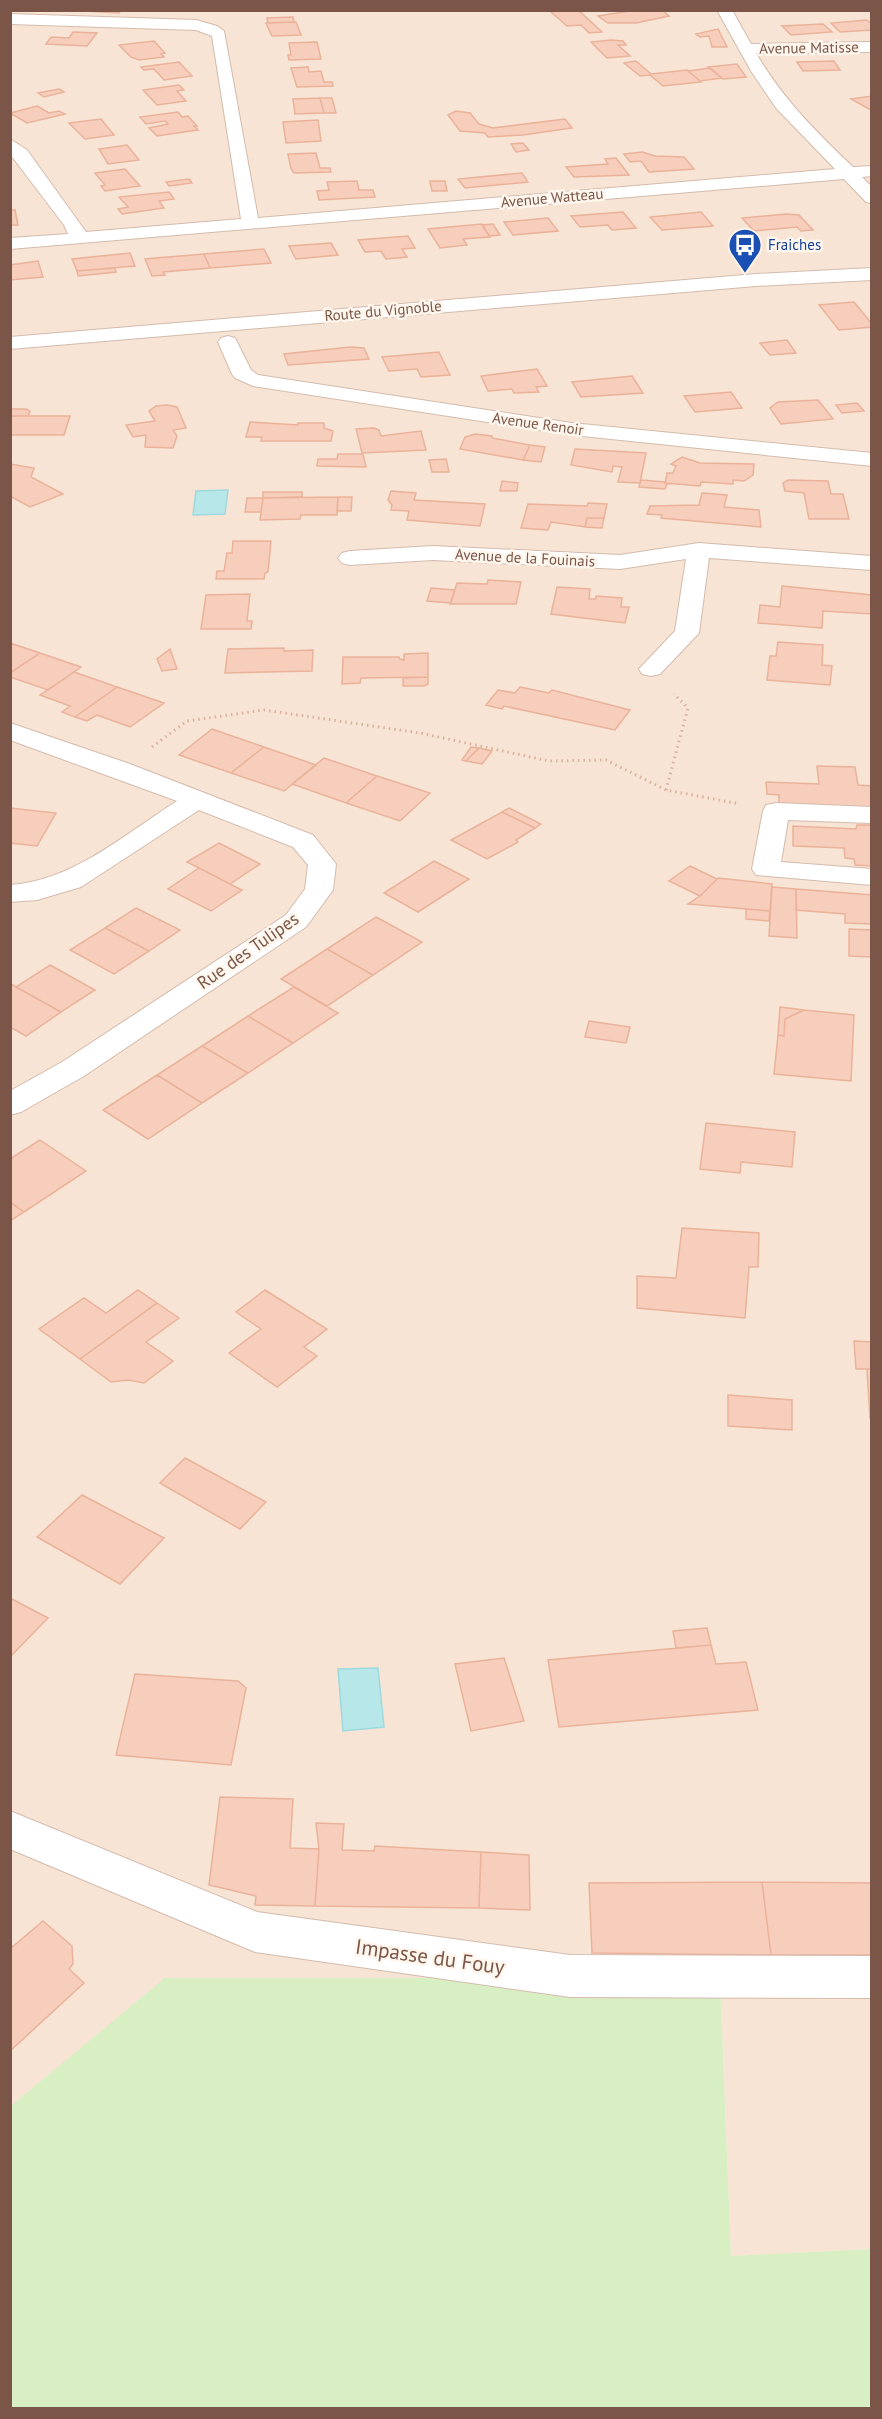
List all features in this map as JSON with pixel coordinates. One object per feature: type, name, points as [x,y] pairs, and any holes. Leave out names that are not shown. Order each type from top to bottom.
[{"type":"street","points":[[212,28],[215,21],[214,10]]},
{"type":"street","points":[[724,10],[763,79],[784,106],[851,173],[872,198]]},
{"type":"street","points":[[10,19],[212,28],[219,34],[248,213],[252,223]]},
{"type":"street","name":"Avenue Matisse","points":[[746,49],[872,47]]},
{"type":"street","points":[[10,144],[21,154],[73,224],[79,238]]},
{"type":"street","points":[[851,173],[872,171]]},
{"type":"street","name":"Avenue Watteau","points":[[10,244],[851,173]]},
{"type":"street","name":"Route du Vignoble","points":[[756,280],[872,260]]},
{"type":"street","name":"Route du Vignoble","points":[[10,343],[756,280],[872,274]]},
{"type":"street","name":"Avenue Renoir","points":[[228,342],[242,374],[253,380],[572,429],[872,460]]},
{"type":"street","points":[[651,669],[687,633],[699,550]]},
{"type":"street","name":"Avenue de la Fouinais","points":[[350,558],[434,554],[620,562],[699,550],[872,563]]},
{"type":"street","name":"Rue des Tulipes","points":[[10,731],[121,770],[195,801],[303,841],[322,864],[319,890],[297,921],[73,1069],[10,1105]]},
{"type":"street","points":[[10,894],[37,892],[71,881],[195,801]]},
{"type":"street","points":[[872,816],[776,810],[766,869],[872,877]]},
{"type":"street","name":"Impasse du Fouy","points":[[10,1829],[255,1932],[570,1976],[872,1977]]},
{"type":"path","points":[[651,669],[688,708],[666,790]]},
{"type":"path","points":[[121,770],[187,721],[264,710],[420,733],[549,761],[606,760],[666,790],[776,810]]},
{"type":"shaded area","points":[[11,11],[871,11],[871,2249],[731,2256],[720,1978],[11,2106]]},
{"type":"green space","points":[[165,1978],[720,1978],[731,2256],[871,2249],[871,2408],[11,2408],[11,2106]]},
{"type":"water","points":[[228,490],[225,514],[193,515],[196,491]]},
{"type":"water","points":[[378,1668],[384,1727],[343,1731],[338,1669]]},
{"type":"building","points":[[67,10],[121,10],[119,13]]},
{"type":"building","points":[[549,10],[578,10],[602,32],[589,33],[581,25],[567,26]]},
{"type":"building","points":[[636,10],[662,10],[669,16],[636,23],[608,23],[598,16]]},
{"type":"building","points":[[293,17],[294,22],[268,23],[267,18]]},
{"type":"building","points":[[867,20],[872,24],[872,30],[840,32],[831,23]]},
{"type":"building","points":[[296,22],[301,35],[272,36],[266,23]]},
{"type":"building","points":[[823,24],[832,32],[791,35],[782,26]]},
{"type":"building","points":[[718,29],[727,47],[712,47],[709,36],[700,37],[696,34]]},
{"type":"building","points":[[73,32],[97,33],[87,46],[46,44],[51,37],[69,38]]},
{"type":"building","points":[[154,41],[165,53],[161,54],[164,57],[139,60],[131,57],[119,45]]},
{"type":"building","points":[[623,41],[626,45],[618,45],[630,56],[607,58],[591,42]]},
{"type":"building","points":[[317,42],[321,59],[289,60],[288,55],[291,55],[289,43]]},
{"type":"building","points":[[636,61],[651,74],[687,70],[701,82],[663,86],[650,75],[640,76],[624,63]]},
{"type":"building","points":[[834,61],[840,70],[803,71],[797,62]]},
{"type":"building","points":[[179,62],[192,76],[164,80],[154,69],[144,70],[141,67]]},
{"type":"building","points":[[737,64],[746,77],[723,79],[708,67]]},
{"type":"building","points":[[308,67],[309,72],[321,71],[324,82],[332,82],[333,86],[297,87],[291,68]]},
{"type":"building","points":[[710,68],[722,78],[700,81],[688,71]]},
{"type":"building","points":[[179,85],[184,90],[177,91],[186,101],[157,105],[143,90]]},
{"type":"building","points":[[59,89],[64,92],[44,97],[38,93]]},
{"type":"building","points":[[872,96],[872,109],[851,99]]},
{"type":"building","points":[[320,98],[324,113],[295,114],[293,99]]},
{"type":"building","points":[[320,98],[332,98],[336,113],[324,113]]},
{"type":"building","points":[[37,106],[49,113],[59,111],[65,114],[27,123],[10,113]]},
{"type":"building","points":[[456,111],[470,113],[479,124],[493,128],[565,119],[572,128],[488,137],[485,133],[460,131],[448,115]]},
{"type":"building","points":[[178,112],[182,117],[188,116],[198,130],[157,136],[149,128],[168,124],[165,121],[146,124],[140,117]]},
{"type":"building","points":[[101,119],[114,135],[85,139],[69,123]]},
{"type":"building","points":[[318,120],[321,141],[286,143],[283,122]]},
{"type":"building","points":[[523,143],[529,150],[516,152],[511,144]]},
{"type":"building","points":[[127,145],[139,160],[108,164],[99,149]]},
{"type":"building","points":[[642,152],[655,156],[684,157],[694,169],[649,172],[641,161],[630,162],[624,154]]},
{"type":"building","points":[[316,153],[320,168],[330,168],[331,172],[294,173],[288,154]]},
{"type":"building","points":[[616,158],[629,175],[574,177],[566,167],[608,164],[605,159]]},
{"type":"building","points":[[125,169],[140,186],[105,191],[101,186],[105,185],[95,173]]},
{"type":"building","points":[[522,173],[528,182],[465,188],[458,179]]},
{"type":"building","points":[[189,179],[192,183],[169,186],[166,182]]},
{"type":"building","points":[[357,181],[359,190],[373,190],[375,197],[319,200],[317,191],[329,190],[327,182]]},
{"type":"building","points":[[430,181],[445,181],[447,191],[432,191]]},
{"type":"building","points":[[169,192],[174,199],[159,201],[164,208],[122,214],[118,209],[128,207],[119,197]]},
{"type":"building","points":[[10,210],[15,210],[18,225],[10,225]]},
{"type":"building","points":[[623,212],[636,228],[612,230],[608,225],[580,227],[571,216]]},
{"type":"building","points":[[701,212],[713,226],[662,230],[650,217]]},
{"type":"building","points":[[799,215],[813,230],[801,231],[797,227],[754,231],[742,218]]},
{"type":"building","points":[[548,218],[558,231],[513,235],[504,222]]},
{"type":"building","points":[[482,224],[490,237],[463,239],[467,245],[440,248],[428,229]]},
{"type":"building","points":[[493,224],[500,235],[489,236],[482,225]]},
{"type":"building","points":[[408,236],[415,248],[402,249],[407,257],[386,259],[381,251],[365,252],[358,240]]},
{"type":"building","points":[[331,243],[338,255],[296,259],[289,246]]},
{"type":"building","points":[[264,249],[271,263],[210,268],[204,254]]},
{"type":"building","points":[[130,253],[135,266],[77,271],[72,259]]},
{"type":"building","points":[[204,254],[210,268],[163,272],[165,275],[152,276],[145,259]]},
{"type":"building","points":[[38,261],[43,277],[10,280],[10,265]]},
{"type":"building","points":[[115,268],[116,272],[78,276],[77,271]]},
{"type":"building","points":[[854,302],[872,327],[839,330],[819,305]]},
{"type":"building","points":[[787,340],[796,353],[770,355],[760,343]]},
{"type":"building","points":[[350,347],[364,348],[369,359],[288,365],[284,354]]},
{"type":"building","points":[[439,352],[450,375],[421,377],[417,369],[389,371],[382,357]]},
{"type":"building","points":[[537,369],[547,386],[536,387],[539,392],[514,393],[512,389],[488,391],[481,376]]},
{"type":"building","points":[[632,376],[643,393],[581,397],[572,382]]},
{"type":"building","points":[[731,392],[742,408],[695,412],[684,396]]},
{"type":"building","points":[[818,400],[833,419],[781,424],[770,408],[778,402]]},
{"type":"building","points":[[857,403],[864,411],[842,413],[836,405]]},
{"type":"building","points":[[156,406],[177,407],[186,428],[173,430],[177,436],[173,448],[145,447],[146,435],[133,437],[126,425],[155,421],[149,411]]},
{"type":"building","points":[[10,409],[30,411],[28,416],[10,416]]},
{"type":"building","points":[[10,416],[70,416],[64,435],[10,435]]},
{"type":"building","points":[[250,422],[298,425],[298,423],[324,423],[324,428],[333,431],[331,441],[261,441],[262,437],[246,437]]},
{"type":"building","points":[[356,429],[379,430],[381,436],[421,431],[426,450],[362,453]]},
{"type":"building","points":[[475,434],[530,445],[523,460],[460,449],[465,437]]},
{"type":"building","points":[[530,445],[545,447],[541,462],[523,460]]},
{"type":"building","points":[[575,449],[646,453],[640,483],[618,482],[622,467],[613,466],[612,472],[571,465]]},
{"type":"building","points":[[338,454],[363,454],[366,467],[317,466],[318,459],[337,459]]},
{"type":"building","points":[[682,457],[700,463],[754,464],[753,475],[744,481],[733,480],[733,484],[701,482],[700,486],[665,483],[667,473],[673,473],[676,466],[671,464]]},
{"type":"building","points":[[446,459],[449,472],[432,472],[429,460]]},
{"type":"building","points":[[10,464],[34,468],[31,477],[63,494],[30,507],[10,496]]},
{"type":"building","points":[[641,480],[667,484],[665,489],[639,487]]},
{"type":"building","points":[[788,480],[828,481],[831,494],[843,494],[849,519],[809,519],[804,493],[785,491],[783,483]]},
{"type":"building","points":[[502,481],[518,483],[517,491],[500,491]]},
{"type":"building","points":[[391,491],[416,493],[414,500],[485,504],[480,526],[407,520],[409,511],[391,510],[392,505],[388,500]]},
{"type":"building","points":[[263,492],[302,492],[302,497],[263,498]]},
{"type":"building","points":[[702,493],[727,495],[724,507],[759,510],[761,527],[661,518],[662,515],[647,514],[650,506],[699,505]]},
{"type":"building","points":[[338,497],[352,497],[351,511],[337,511]]},
{"type":"building","points":[[338,497],[337,515],[301,515],[300,519],[260,520],[263,498]]},
{"type":"building","points":[[247,498],[263,498],[261,512],[245,512]]},
{"type":"building","points":[[588,503],[607,504],[604,518],[587,518],[585,527],[551,522],[548,530],[521,528],[528,504],[587,506]]},
{"type":"building","points":[[587,518],[604,518],[602,528],[585,527]]},
{"type":"building","points":[[233,541],[271,541],[268,572],[265,573],[264,579],[216,579],[217,571],[224,571],[227,553],[232,553]]},
{"type":"building","points":[[488,580],[521,582],[516,604],[450,604],[457,583],[487,584]]},
{"type":"building","points":[[782,586],[872,595],[872,614],[823,611],[822,628],[758,623],[760,605],[780,607]]},
{"type":"building","points":[[557,587],[590,589],[589,599],[596,599],[596,596],[622,598],[621,607],[629,607],[625,623],[551,614]]},
{"type":"building","points":[[431,588],[455,590],[451,603],[427,601]]},
{"type":"building","points":[[250,594],[247,621],[252,621],[251,629],[201,629],[206,595]]},
{"type":"building","points":[[778,642],[823,645],[822,665],[832,666],[830,685],[767,680],[770,656],[776,656]]},
{"type":"building","points":[[10,643],[40,653],[10,673]]},
{"type":"building","points":[[284,648],[284,651],[313,650],[312,671],[225,673],[228,649]]},
{"type":"building","points":[[170,649],[177,669],[162,671],[157,659]]},
{"type":"building","points":[[40,653],[81,667],[48,690],[10,677],[10,673]]},
{"type":"building","points":[[428,653],[428,677],[361,678],[360,683],[342,684],[343,657],[399,657],[404,660],[404,654]]},
{"type":"building","points":[[74,672],[117,687],[75,717],[62,712],[70,706],[40,695]]},
{"type":"building","points":[[428,677],[428,684],[424,686],[403,686],[403,678]]},
{"type":"building","points":[[117,687],[164,703],[130,727],[97,715],[87,721],[75,717]]},
{"type":"building","points":[[520,687],[549,693],[552,690],[630,710],[615,730],[504,706],[502,709],[486,705],[498,690],[515,693]]},
{"type":"building","points":[[212,729],[264,747],[231,773],[179,755]]},
{"type":"building","points":[[264,747],[316,765],[284,791],[231,773]]},
{"type":"building","points":[[471,747],[479,748],[466,761],[462,760]]},
{"type":"building","points":[[479,748],[492,751],[482,764],[466,761]]},
{"type":"building","points":[[324,758],[377,776],[346,803],[292,784]]},
{"type":"building","points":[[817,766],[855,767],[858,785],[872,786],[872,809],[779,804],[779,795],[767,794],[766,782],[819,784]]},
{"type":"building","points":[[377,776],[430,793],[400,821],[346,803]]},
{"type":"building","points":[[10,808],[56,813],[37,846],[10,843]]},
{"type":"building","points":[[509,808],[541,824],[535,828],[502,812]]},
{"type":"building","points":[[502,812],[535,828],[516,840],[518,842],[487,859],[451,840]]},
{"type":"building","points":[[857,825],[872,825],[872,866],[855,865],[854,859],[845,858],[844,848],[793,846],[793,826],[856,829]]},
{"type":"building","points":[[219,843],[260,864],[230,884],[187,862]]},
{"type":"building","points":[[434,861],[469,879],[418,912],[384,893]]},
{"type":"building","points":[[690,866],[717,879],[700,896],[669,881]]},
{"type":"building","points":[[199,868],[242,890],[211,911],[168,889]]},
{"type":"building","points":[[718,878],[772,884],[770,911],[688,904],[700,896]]},
{"type":"building","points":[[772,887],[796,889],[797,938],[769,936]]},
{"type":"building","points":[[796,889],[872,895],[872,924],[845,923],[845,914],[796,910]]},
{"type":"building","points":[[136,908],[180,930],[149,951],[105,928]]},
{"type":"building","points":[[746,909],[770,911],[769,921],[746,919]]},
{"type":"building","points":[[376,917],[422,942],[373,975],[327,949]]},
{"type":"building","points":[[105,928],[149,951],[114,974],[70,950]]},
{"type":"building","points":[[849,929],[872,930],[872,957],[849,956]]},
{"type":"building","points":[[327,949],[373,975],[327,1006],[281,979]]},
{"type":"building","points":[[50,965],[95,990],[61,1012],[16,987]]},
{"type":"building","points":[[10,983],[61,1012],[26,1036],[10,1027]]},
{"type":"building","points":[[294,987],[338,1013],[293,1043],[248,1016]]},
{"type":"building","points":[[780,1007],[804,1010],[785,1019],[784,1036],[778,1035]]},
{"type":"building","points":[[804,1010],[854,1015],[851,1081],[774,1074],[778,1035],[784,1036],[785,1019]]},
{"type":"building","points":[[248,1016],[293,1043],[248,1073],[202,1046]]},
{"type":"building","points":[[589,1021],[630,1027],[626,1043],[585,1037]]},
{"type":"building","points":[[202,1046],[248,1073],[202,1103],[157,1075]]},
{"type":"building","points":[[157,1075],[202,1103],[148,1139],[103,1110]]},
{"type":"building","points":[[706,1123],[795,1132],[792,1167],[741,1162],[740,1173],[700,1169]]},
{"type":"building","points":[[40,1140],[86,1171],[24,1212],[10,1202],[10,1159]]},
{"type":"building","points":[[10,1202],[24,1212],[10,1221]]},
{"type":"building","points":[[682,1228],[759,1233],[758,1267],[749,1267],[745,1318],[637,1308],[637,1276],[676,1278]]},
{"type":"building","points":[[138,1290],[157,1303],[80,1359],[39,1329],[84,1298],[106,1313]]},
{"type":"building","points":[[265,1290],[327,1329],[304,1347],[317,1356],[277,1387],[229,1353],[261,1329],[236,1312]]},
{"type":"building","points":[[157,1303],[179,1318],[146,1342],[173,1361],[144,1383],[128,1380],[111,1382],[80,1359]]},
{"type":"building","points":[[854,1341],[872,1342],[872,1369],[856,1369]]},
{"type":"building","points":[[867,1369],[872,1369],[872,1418],[870,1418]]},
{"type":"building","points":[[728,1395],[792,1400],[792,1430],[728,1426]]},
{"type":"building","points":[[185,1458],[266,1502],[240,1529],[160,1483]]},
{"type":"building","points":[[82,1495],[164,1538],[120,1584],[37,1537]]},
{"type":"building","points":[[10,1598],[48,1618],[10,1657]]},
{"type":"building","points":[[707,1628],[711,1645],[676,1648],[673,1631]]},
{"type":"building","points":[[711,1645],[716,1664],[746,1662],[758,1710],[559,1727],[548,1660]]},
{"type":"building","points":[[504,1658],[524,1721],[471,1731],[455,1664]]},
{"type":"building","points":[[135,1674],[238,1681],[246,1688],[231,1765],[116,1755]]},
{"type":"building","points":[[220,1797],[293,1799],[290,1848],[319,1849],[315,1906],[255,1905],[256,1896],[209,1885]]},
{"type":"building","points":[[316,1823],[344,1824],[342,1850],[374,1851],[375,1846],[481,1852],[479,1908],[315,1906],[319,1849]]},
{"type":"building","points":[[481,1852],[529,1855],[530,1910],[479,1908]]},
{"type":"building","points":[[762,1882],[771,1955],[592,1953],[589,1883]]},
{"type":"building","points":[[762,1882],[872,1883],[872,1955],[771,1955]]},
{"type":"building","points":[[43,1921],[72,1946],[73,1964],[69,1969],[84,1983],[10,2051],[10,1949]]},
{"type":"place","name":"Fraiches","points":[[745,274]]}]
